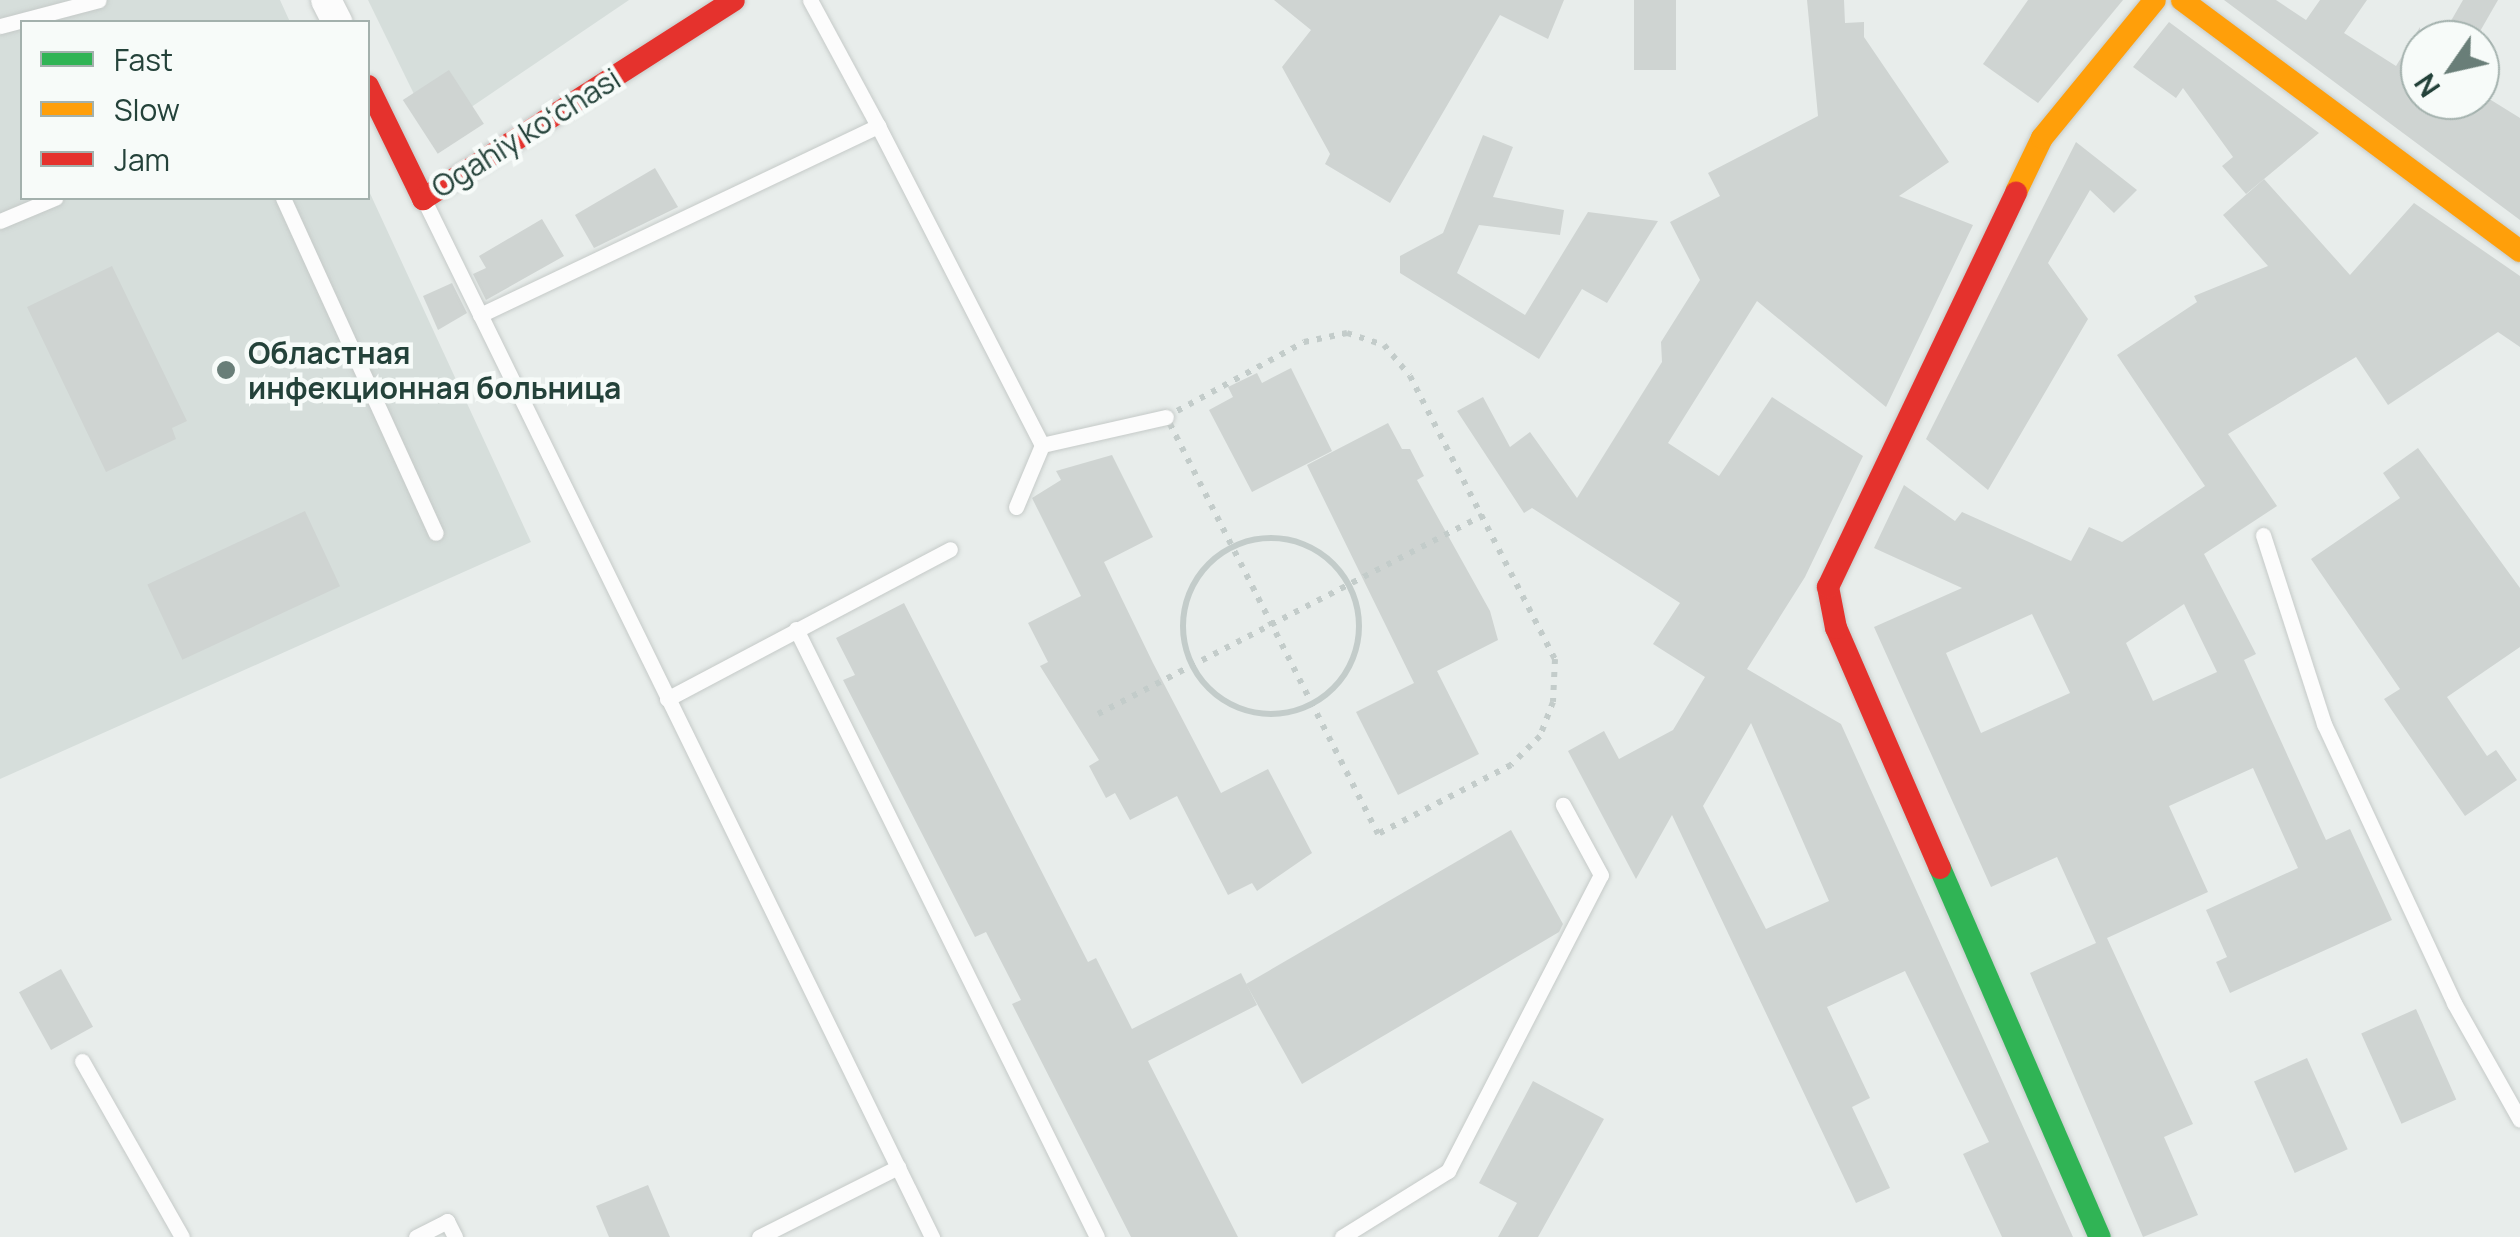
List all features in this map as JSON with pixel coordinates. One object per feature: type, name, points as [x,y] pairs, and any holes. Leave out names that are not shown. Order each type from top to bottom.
[{"type":"street","name":"Ogahiy koʻchasi","points":[[370,90],[423,199],[734,0]]},
{"type":"street","points":[[2100,1237],[1836,628],[1828,588],[2042,138],[2155,0]]},
{"type":"street","points":[[2182,0],[2520,251]]},
{"type":"lane","points":[[23,20],[99,0]]},
{"type":"lane","points":[[810,0],[1042,445],[1016,507]]},
{"type":"lane","points":[[480,315],[878,126]]},
{"type":"lane","points":[[423,199],[932,1237]]},
{"type":"lane","points":[[0,221],[50,200]]},
{"type":"lane","points":[[284,200],[436,533]]},
{"type":"lane","points":[[1042,445],[1166,417]]},
{"type":"lane","points":[[2263,535],[2324,724],[2454,1003],[2520,1120]]},
{"type":"lane","points":[[667,699],[950,550]]},
{"type":"lane","points":[[796,629],[1097,1237]]},
{"type":"lane","points":[[1342,1237],[1448,1171],[1601,875],[1564,804]]},
{"type":"lane","points":[[82,1060],[182,1237]]},
{"type":"lane","points":[[758,1237],[898,1167]]},
{"type":"lane","points":[[416,1237],[447,1221],[454,1237]]},
{"type":"path","points":[[1347,333],[1384,345],[1410,376],[1482,516],[1555,659],[1553,702],[1540,736],[1511,766],[1378,834],[1166,417],[1304,342],[1347,333]]},
{"type":"path","points":[[1098,714],[1482,516]]},
{"type":"path","points":[[1292,540],[1320,552],[1348,586],[1360,631],[1353,661],[1312,705],[1286,714],[1245,710],[1209,689],[1193,666],[1184,612],[1210,563],[1232,547],[1292,540]]},
{"type":"shaded area","name":"Областная инфекционная больница","points":[[0,0],[280,0],[289,20],[20,20],[20,200],[370,200],[370,193],[531,542],[0,779]]},
{"type":"shaded area","points":[[368,0],[629,0],[433,133]]},
{"type":"building","points":[[1274,0],[1564,0],[1548,39],[1500,15],[1390,203],[1325,164],[1330,154],[1282,67],[1311,30]]},
{"type":"building","points":[[1634,0],[1676,0],[1676,70],[1634,70]]},
{"type":"building","points":[[1807,0],[1844,0],[1845,23],[1864,22],[1864,37],[1949,162],[1899,196],[1973,225],[1886,407],[1757,301],[1668,443],[1719,476],[1772,397],[1863,456],[1805,577],[1747,669],[1841,724],[2073,1237],[2002,1237],[1963,1154],[1989,1142],[1905,971],[1827,1007],[1870,1098],[1852,1107],[1890,1188],[1856,1203],[1672,815],[1636,879],[1568,751],[1604,731],[1619,759],[1673,730],[1705,677],[1653,644],[1680,603],[1532,508],[1524,513],[1457,411],[1483,397],[1510,447],[1530,432],[1577,498],[1662,362],[1661,342],[1700,280],[1670,222],[1720,196],[1708,173],[1818,116]],"holes":[[[1751,723],[1829,901],[1766,929],[1703,806]]]},
{"type":"building","points":[[2028,0],[2123,0],[2038,103],[1983,64]]},
{"type":"building","points":[[2224,0],[2276,0],[2306,20],[2320,0],[2367,0],[2344,33],[2396,66],[2400,60],[2400,120],[2500,120],[2500,106],[2520,118],[2520,220]]},
{"type":"building","points":[[2463,0],[2498,0],[2486,20],[2452,20]]},
{"type":"building","points":[[2169,22],[2319,133],[2246,194],[2222,166],[2233,157],[2183,88],[2176,98],[2133,67]]},
{"type":"building","points":[[449,70],[484,124],[438,154],[403,100]]},
{"type":"building","points":[[1483,135],[1513,147],[1493,197],[1564,210],[1560,235],[1479,225],[1457,273],[1525,315],[1588,212],[1658,221],[1607,303],[1582,289],[1539,359],[1400,273],[1400,256],[1443,233]]},
{"type":"building","points":[[2076,142],[2137,190],[2114,213],[2090,190],[2048,263],[2088,319],[1988,490],[1926,439]]},
{"type":"building","points":[[655,168],[678,207],[594,248],[575,215]]},
{"type":"building","points":[[2264,179],[2350,275],[2414,203],[2520,276],[2520,347],[2498,332],[2388,405],[2356,357],[2228,434],[2277,506],[2204,554],[2256,654],[2244,660],[2326,840],[2350,829],[2392,920],[2230,993],[2216,962],[2227,957],[2206,910],[2298,868],[2253,768],[2169,806],[2208,892],[2107,938],[2193,1124],[2164,1137],[2198,1215],[2143,1237],[2030,973],[2096,943],[2057,857],[1991,887],[1874,627],[1962,588],[1874,548],[1904,485],[1955,521],[1962,512],[2071,561],[2089,527],[2122,542],[2205,486],[2117,355],[2197,302],[2194,296],[2268,266],[2223,215]],"holes":[[[2184,604],[2217,672],[2153,701],[2126,643]],[[2032,614],[2070,693],[1981,733],[1946,653]]]},
{"type":"building","points":[[542,219],[564,256],[486,300],[473,274],[486,268],[479,256]]},
{"type":"building","points":[[112,266],[187,421],[172,428],[176,439],[106,472],[27,307]]},
{"type":"building","points":[[452,283],[467,313],[438,330],[423,296]]},
{"type":"building","points":[[1291,368],[1332,451],[1252,492],[1209,410],[1233,397],[1228,387],[1257,373],[1262,383]]},
{"type":"building","points":[[1388,423],[1402,449],[1410,449],[1424,476],[1417,480],[1490,611],[1498,640],[1437,671],[1479,754],[1398,795],[1356,712],[1414,683],[1307,465]]},
{"type":"building","points":[[2418,448],[2520,588],[2520,647],[2447,697],[2487,756],[2496,750],[2517,780],[2465,816],[2384,699],[2400,689],[2311,559],[2400,498],[2383,473]]},
{"type":"building","points":[[1112,455],[1153,537],[1104,562],[1153,663],[1221,793],[1268,769],[1312,853],[1257,891],[1252,883],[1228,895],[1177,796],[1130,820],[1115,793],[1106,798],[1089,766],[1099,760],[1040,666],[1048,662],[1028,623],[1081,596],[1032,498],[1061,480],[1056,471]]},
{"type":"building","points":[[305,511],[340,586],[182,660],[147,585]]},
{"type":"building","points":[[904,603],[1088,962],[1096,958],[1132,1029],[1241,973],[1257,1005],[1148,1061],[1238,1237],[1131,1237],[1012,1004],[1021,1000],[986,932],[975,937],[843,680],[855,675],[836,638]]},
{"type":"building","points":[[1511,830],[1563,924],[1559,932],[1302,1084],[1246,984]]},
{"type":"building","points":[[61,969],[93,1027],[51,1050],[19,992]]},
{"type":"building","points":[[2416,1009],[2456,1099],[2401,1124],[2361,1033]]},
{"type":"building","points":[[2307,1058],[2348,1149],[2295,1173],[2254,1082]]},
{"type":"building","points":[[1533,1081],[1604,1119],[1538,1237],[1498,1237],[1517,1203],[1479,1183]]},
{"type":"building","points":[[648,1185],[670,1237],[609,1237],[596,1206]]},
{"type":"traffic: fast","points":[[1940,868],[2100,1237]]},
{"type":"traffic: slow","points":[[2016,192],[2042,138],[2155,0]]},
{"type":"traffic: slow","points":[[2182,0],[2520,251]]},
{"type":"traffic: jam","points":[[370,90],[423,199],[734,0]]},
{"type":"traffic: jam","points":[[1940,868],[1836,628],[1828,587],[2016,192]]},
{"type":"place","name":"Областная инфекционная больница","points":[[226,370]]}]
